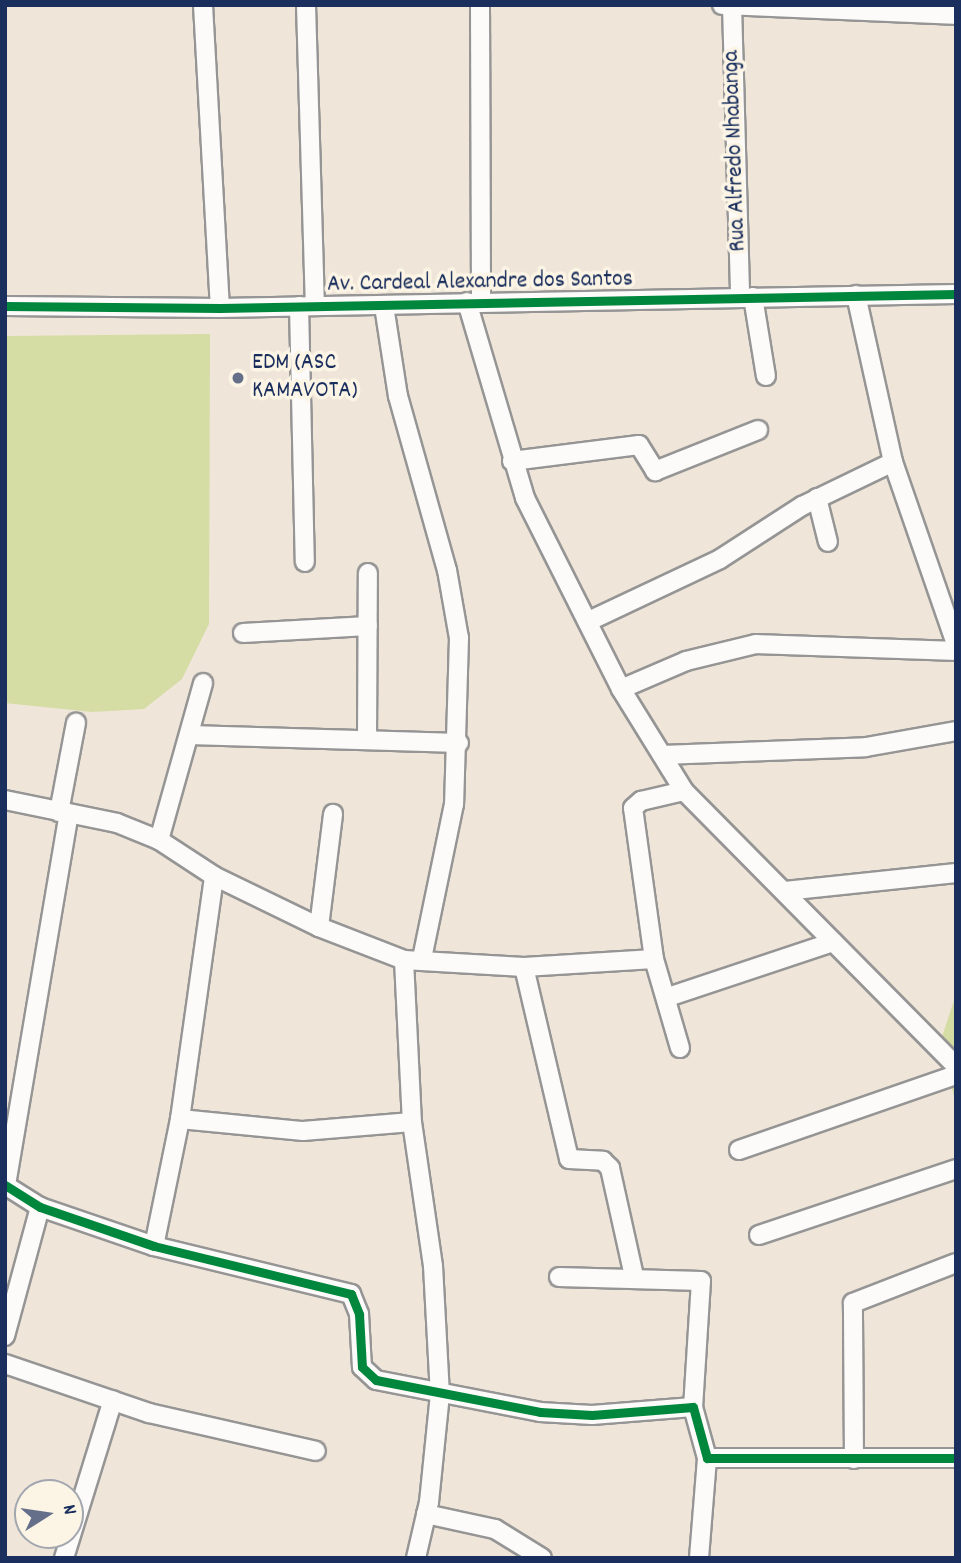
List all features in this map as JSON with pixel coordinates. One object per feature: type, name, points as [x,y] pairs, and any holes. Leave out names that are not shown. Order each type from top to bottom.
[{"type":"street","points":[[203,5],[220,308]]},
{"type":"street","points":[[305,562],[306,5]]},
{"type":"street","points":[[480,5],[474,302],[512,461],[546,542],[589,621],[621,689],[684,792],[956,1066]]},
{"type":"street","points":[[722,5],[956,15]]},
{"type":"street","name":"Rua Alfredo Nhabanga","points":[[732,5],[746,297],[766,376]]},
{"type":"street","name":"Av. Cardeal Alexandre dos Santos","points":[[5,306],[384,306],[474,302],[956,294]]},
{"type":"street","points":[[856,295],[892,462],[956,645]]},
{"type":"street","points":[[384,306],[398,396],[453,598],[459,743],[442,875],[413,959],[412,1122],[433,1266],[440,1394],[426,1514],[416,1558]]},
{"type":"street","points":[[512,461],[639,445],[655,471],[758,430]]},
{"type":"street","points":[[589,621],[720,559],[817,498],[892,462]]},
{"type":"street","points":[[817,498],[828,542]]},
{"type":"street","points":[[367,739],[368,573]]},
{"type":"street","points":[[243,634],[368,626]]},
{"type":"street","points":[[621,689],[686,661],[756,644],[956,651]]},
{"type":"street","points":[[159,840],[203,683]]},
{"type":"street","points":[[76,723],[6,1185],[40,1207],[154,1246],[351,1294],[366,1372],[440,1394],[592,1415],[693,1407]]},
{"type":"street","points":[[662,755],[866,747],[956,731]]},
{"type":"street","points":[[190,735],[459,743]]},
{"type":"street","points":[[680,1048],[668,997],[654,959],[633,808],[641,801],[684,792]]},
{"type":"street","points":[[5,800],[64,813],[159,840],[214,876],[319,927],[413,959],[524,967],[654,959]]},
{"type":"street","points":[[319,927],[333,814]]},
{"type":"street","points":[[785,891],[956,873]]},
{"type":"street","points":[[154,1246],[180,1119],[214,876]]},
{"type":"street","points":[[668,997],[833,942]]},
{"type":"street","points":[[524,967],[569,1159],[603,1161],[610,1168],[635,1276]]},
{"type":"street","points":[[739,1150],[956,1075]]},
{"type":"street","points":[[180,1119],[303,1131],[412,1122]]},
{"type":"street","points":[[759,1235],[956,1169]]},
{"type":"street","points":[[5,1336],[40,1207]]},
{"type":"street","points":[[854,1459],[853,1303],[956,1263]]},
{"type":"street","points":[[559,1277],[635,1276],[701,1281],[693,1407],[707,1458],[699,1558]]},
{"type":"street","points":[[5,1364],[113,1400],[316,1451]]},
{"type":"street","points":[[64,1558],[113,1400]]},
{"type":"street","points":[[707,1458],[956,1458]]},
{"type":"street","points":[[426,1514],[495,1529],[542,1558]]},
{"type":"green space","points":[[210,334],[209,624],[182,679],[144,709],[92,712],[5,703],[5,336]]},
{"type":"green space","points":[[956,994],[956,1104],[940,1043]]},
{"type":"cycle path","points":[[5,306],[220,308],[956,294]]},
{"type":"cycle path","points":[[5,1185],[40,1207],[154,1246],[351,1294],[359,1314],[362,1367],[376,1380],[540,1412],[592,1415],[693,1407],[707,1458],[956,1458]]},
{"type":"place","name":"EDM (ASC KAMAVOTA)","points":[[238,378]]}]
